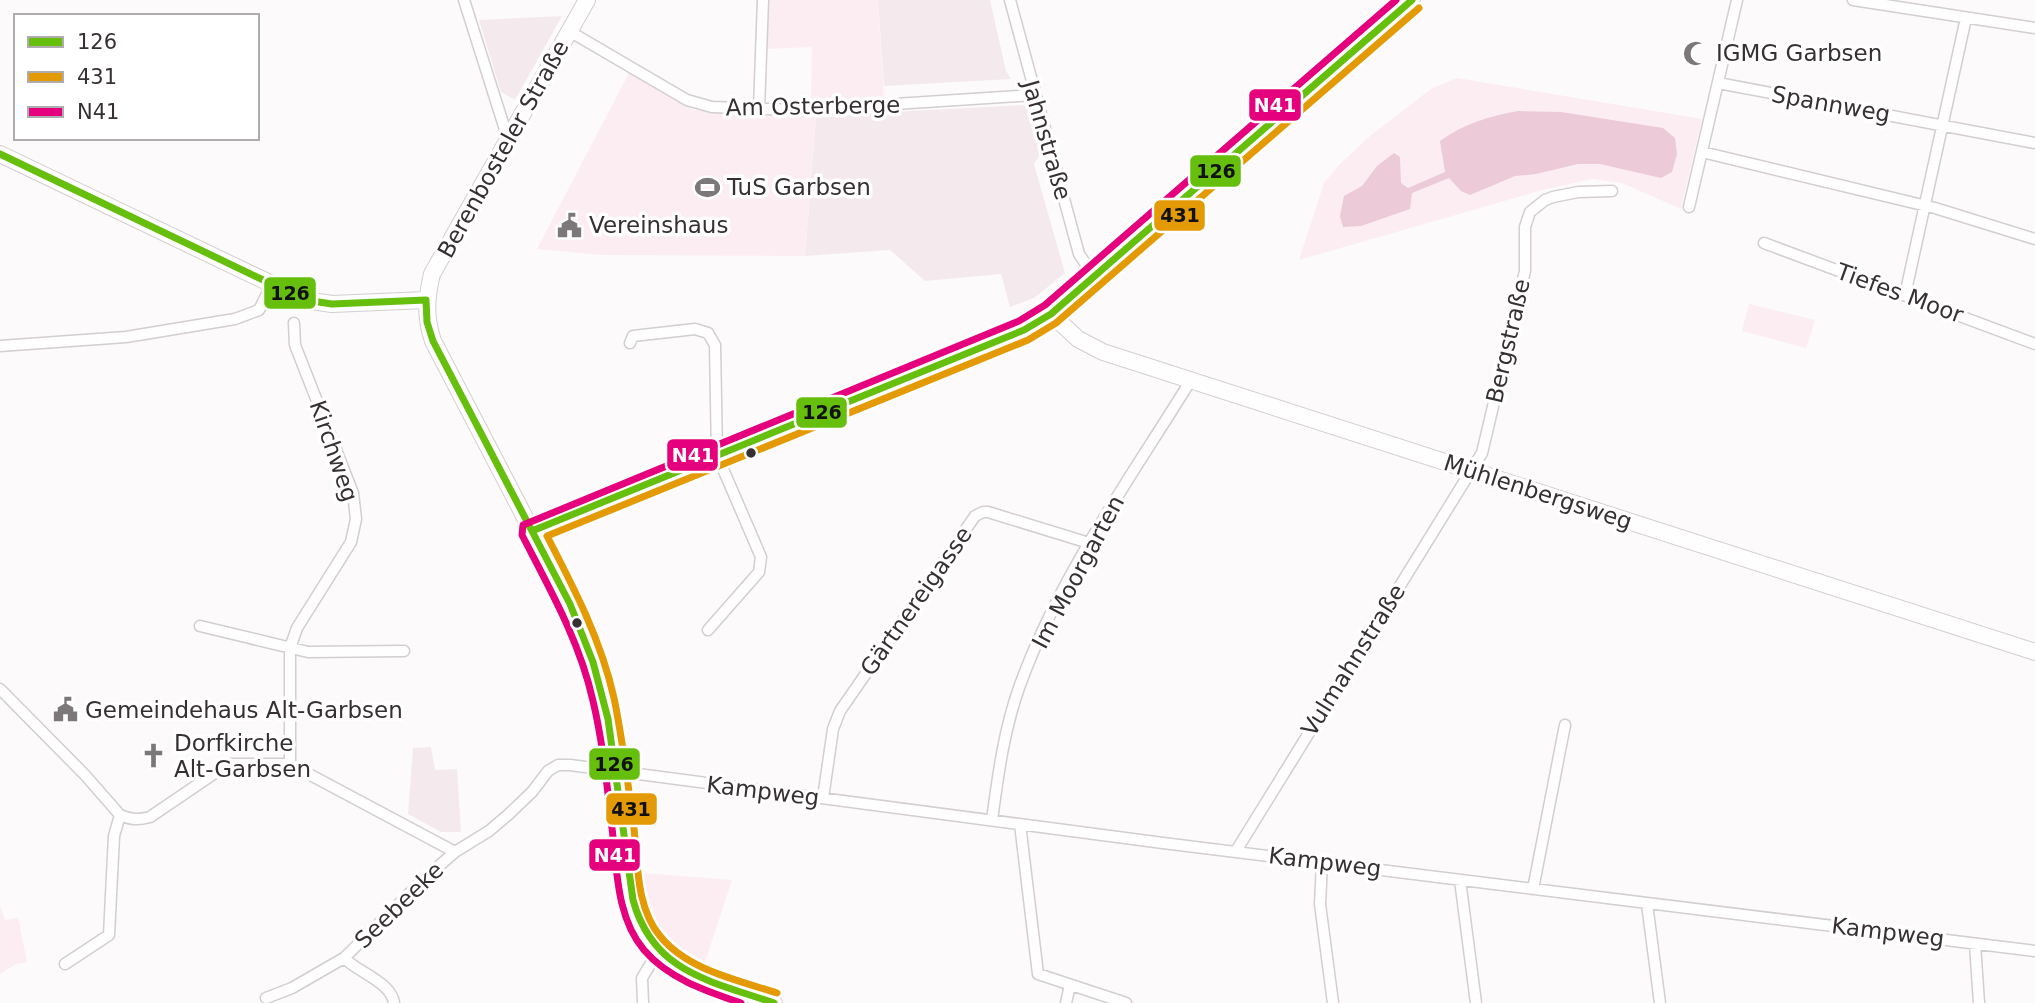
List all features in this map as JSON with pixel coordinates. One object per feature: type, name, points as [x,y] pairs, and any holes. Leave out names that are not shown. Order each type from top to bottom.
[{"type":"street","points":[[464,0],[508,139]]},
{"type":"street","name":"Berenbosteler Straße","points":[[426,300],[432,274],[587,0]]},
{"type":"street","points":[[759,109],[763,0]]},
{"type":"street","name":"Jahnstraße","points":[[1010,0],[1079,254],[1093,275]]},
{"type":"street","points":[[532,531],[1024,330],[1051,314],[1412,0]]},
{"type":"street","points":[[1689,207],[1737,0]]},
{"type":"street","points":[[1853,0],[2035,28]]},
{"type":"street","points":[[1905,295],[1966,18]]},
{"type":"street","name":"Am Osterberge","points":[[569,32],[695,103],[727,109],[803,110],[1034,95]]},
{"type":"street","name":"Spannweg","points":[[1718,83],[2035,143]]},
{"type":"street","points":[[1702,152],[1924,206],[2035,239]]},
{"type":"street","points":[[0,153],[305,300],[319,304],[426,300],[427,322],[433,341],[570,604],[593,662],[608,719],[633,900],[648,937],[659,950],[694,973],[774,1003]]},
{"type":"street","name":"Bergstraße","points":[[1471,470],[1482,453],[1525,271],[1526,219],[1536,206],[1553,197],[1578,192],[1612,191]]},
{"type":"street","name":"Tiefes Moor","points":[[1764,243],[2035,344]]},
{"type":"street","points":[[0,346],[126,337],[235,319],[259,310],[272,284]]},
{"type":"street","name":"Mühlenbergsweg","points":[[1051,314],[1086,345],[2035,652]]},
{"type":"street","name":"Kirchweg","points":[[290,764],[289,648],[297,628],[351,542],[356,519],[353,493],[295,345],[294,323]]},
{"type":"street","points":[[631,344],[633,337],[695,329],[703,330],[713,338],[715,345],[717,455],[761,557],[761,565],[759,572],[708,630]]},
{"type":"street","name":"Im Moorgarten","points":[[992,820],[1002,750],[1020,685],[1046,623],[1088,543],[1191,380]]},
{"type":"street","name":"Vulmahnstraße","points":[[1236,851],[1471,470]]},
{"type":"street","name":"Gärtnereigasse","points":[[823,798],[833,729],[840,711],[975,516],[988,512],[1088,543]]},
{"type":"street","points":[[200,626],[308,652],[404,651]]},
{"type":"street","points":[[0,689],[85,775],[120,815],[134,820],[150,817],[228,764],[290,764],[455,852]]},
{"type":"street","points":[[1533,889],[1565,725]]},
{"type":"street","name":"Kampweg","points":[[455,852],[489,831],[532,792],[553,767],[570,765],[1647,904],[2035,951]]},
{"type":"street","points":[[65,964],[109,934],[114,836],[120,815]]},
{"type":"street","points":[[1020,824],[1038,974],[1126,1003]]},
{"type":"street","name":"Seebeeke","points":[[266,998],[292,988],[344,958],[455,852]]},
{"type":"street","points":[[1322,862],[1320,904],[1333,1003]]},
{"type":"street","points":[[1460,880],[1476,1003]]},
{"type":"street","points":[[1647,904],[1660,1003]]},
{"type":"street","points":[[1975,944],[1979,1003]]},
{"type":"street","points":[[643,1003],[642,978],[659,950]]},
{"type":"street","name":"Seebeeke","points":[[344,958],[354,968],[387,986],[394,1003]]},
{"type":"street","points":[[1066,1003],[1070,985]]},
{"type":"shaded area","points":[[767,0],[878,0],[884,98],[811,102],[812,47],[765,49]]},
{"type":"shaded area","points":[[878,0],[990,0],[1006,71],[1011,79],[884,86]]},
{"type":"shaded area","points":[[562,16],[515,100],[501,92],[479,20]]},
{"type":"shaded area","name":"TuS Garbsen","points":[[630,71],[693,110],[816,116],[805,256],[602,255],[537,249]]},
{"type":"shaded area","points":[[1457,78],[1702,119],[1681,209],[1622,183],[1592,179],[1546,189],[1299,260],[1324,183],[1340,164],[1370,136],[1431,89]]},
{"type":"shaded area","points":[[1024,105],[1030,108],[1042,152],[1034,164],[1065,273],[1034,298],[1010,307],[1001,274],[925,281],[890,250],[805,256],[816,116]]},
{"type":"shaded area","points":[[1518,111],[1561,112],[1663,128],[1675,138],[1677,154],[1672,172],[1661,178],[1600,164],[1578,164],[1515,176],[1470,195],[1461,191],[1449,178],[1412,193],[1410,209],[1361,226],[1343,227],[1340,216],[1344,196],[1362,186],[1377,166],[1394,153],[1400,157],[1401,183],[1408,188],[1445,172],[1440,141],[1477,122]]},
{"type":"shaded area","points":[[1749,304],[1815,320],[1806,348],[1742,331]]},
{"type":"shaded area","points":[[431,747],[435,770],[457,769],[461,832],[441,832],[408,814],[413,748]]},
{"type":"shaded area","points":[[642,873],[732,880],[705,962],[678,945],[660,927],[649,905]]},
{"type":"shaded area","points":[[0,905],[5,920],[18,918],[27,962],[16,964],[0,974]]},
{"type":"transit line","name":"N41","points":[[741,1003],[702,989],[665,969],[644,950],[628,923],[619,892],[602,749],[587,679],[563,616],[522,535],[523,525],[1019,321],[1045,305],[1396,0]]},
{"type":"transit line","name":"126","points":[[532,531],[1024,330],[1051,314],[1412,0]]},
{"type":"transit line","name":"431","points":[[777,993],[699,966],[671,948],[652,925],[639,885],[634,829],[614,698],[586,615],[547,536],[1028,340],[1056,323],[1419,8]]},
{"type":"transit line","name":"126","points":[[0,154],[305,300],[332,304],[426,300],[427,322],[433,341],[570,604],[593,662],[608,719],[633,900],[642,924],[655,944],[687,971],[774,1003]]},
{"type":"place","name":"IGMG Garbsen","points":[[1696,53]]},
{"type":"place","name":"TuS Garbsen","points":[[707,187]]},
{"type":"place","name":"Vereinshaus","points":[[569,225]]},
{"type":"place","name":"Gemeindehaus Alt-Garbsen","points":[[65,710]]},
{"type":"place","name":"Dorfkirche Alt-Garbsen","points":[[154,756]]}]
